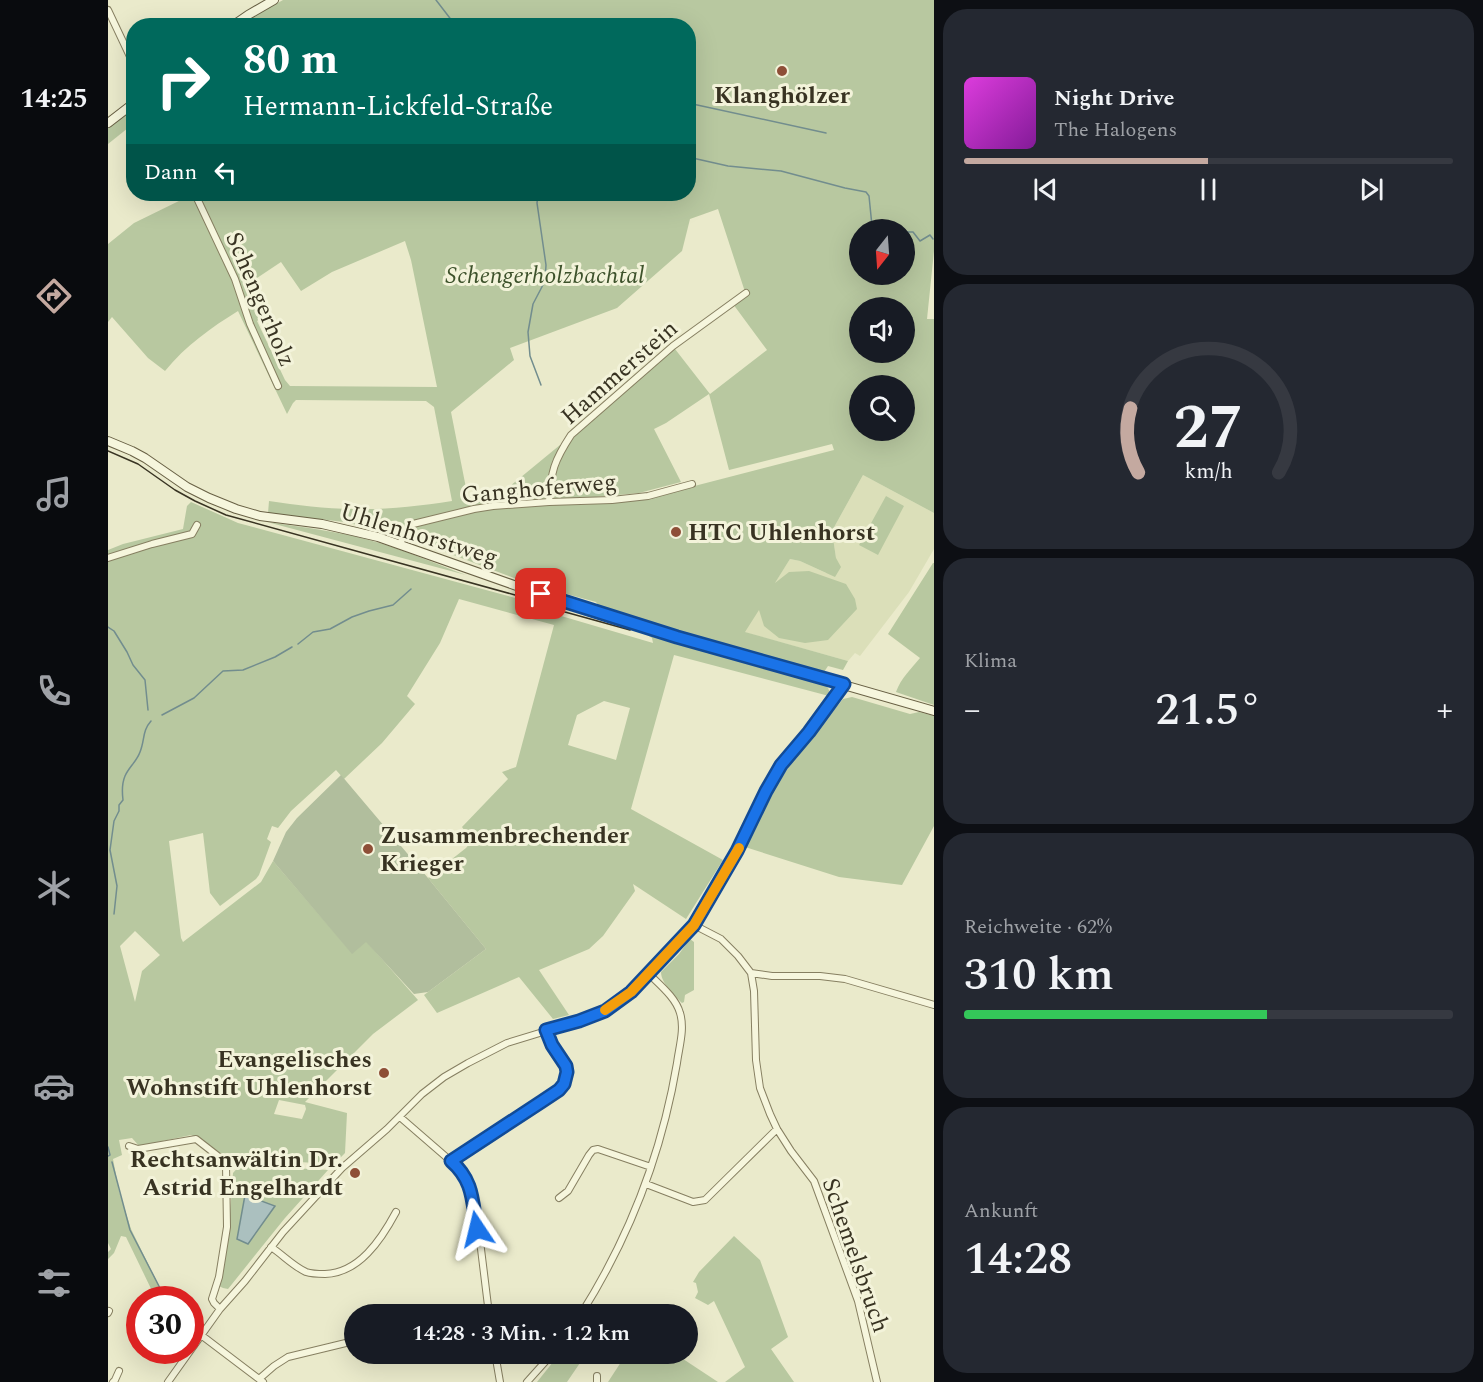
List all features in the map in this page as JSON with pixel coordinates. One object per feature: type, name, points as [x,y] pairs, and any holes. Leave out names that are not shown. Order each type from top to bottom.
[{"type":"main road","points":[[245,18],[274,0]]},
{"type":"main road","points":[[108,123],[126,109]]},
{"type":"main road","name":"Uhlenhorstweg","points":[[108,441],[145,458],[187,487],[236,509],[260,516],[344,528],[400,544],[566,603],[934,711]]},
{"type":"street","points":[[108,10],[126,48]]},
{"type":"street","name":"Schengerholz","points":[[198,201],[235,279],[249,324],[278,386]]},
{"type":"street","name":"Hammerstein","points":[[549,502],[554,466],[560,451],[571,435],[673,346],[746,293]]},
{"type":"street","name":"Ganghoferweg","points":[[400,544],[407,529],[413,524],[474,509],[648,496],[692,484]]},
{"type":"street","points":[[108,558],[192,534],[197,525]]},
{"type":"street","points":[[204,1331],[283,1232],[332,1177],[400,1117],[422,1094],[444,1077],[507,1043],[605,1011],[631,992],[649,974],[694,925],[737,851],[781,765],[809,732],[844,684]]},
{"type":"street","points":[[694,925],[721,939],[751,973],[845,979],[934,1005]]},
{"type":"street","name":"Schemelsbruch","points":[[751,973],[754,991],[756,1060],[760,1088],[777,1130],[814,1181],[858,1301],[878,1382]]},
{"type":"street","points":[[587,1304],[607,1268],[646,1184],[674,1081],[682,1033],[680,1011],[649,974]]},
{"type":"street","points":[[451,1161],[559,1090],[564,1084],[566,1066],[552,1045],[546,1030]]},
{"type":"street","points":[[400,1117],[464,1173],[470,1189],[481,1250],[487,1304]]},
{"type":"street","points":[[646,1184],[693,1202],[705,1200],[777,1130]]},
{"type":"street","points":[[129,1146],[138,1149],[196,1139],[223,1160],[226,1165],[226,1227],[219,1277],[212,1299],[220,1309]]},
{"type":"street","points":[[558,1198],[568,1191],[593,1150],[598,1149],[651,1167]]},
{"type":"street","points":[[272,1247],[308,1273],[328,1274],[345,1270],[359,1262],[385,1232],[396,1212]]},
{"type":"street","points":[[204,1337],[261,1381],[274,1366],[288,1357],[344,1343]]},
{"type":"street","points":[[168,1382],[181,1364]]},
{"type":"street","points":[[497,1364],[500,1382]]},
{"type":"street","points":[[527,1382],[543,1364]]},
{"type":"street","points":[[113,1382],[119,1371]]},
{"type":"green space","name":"Schengerholzbachtal","points":[[283,0],[934,0],[934,251],[927,319],[934,319],[934,513],[863,475],[832,531],[836,558],[841,567],[835,577],[800,561],[790,559],[775,583],[789,572],[809,571],[846,584],[855,599],[857,609],[828,640],[805,643],[779,638],[764,626],[759,610],[745,632],[848,661],[843,670],[828,666],[824,672],[728,647],[601,609],[596,602],[530,584],[398,534],[344,522],[268,513],[269,501],[322,508],[365,509],[452,501],[434,407],[426,401],[296,400],[287,414],[238,311],[199,338],[165,371],[148,358],[112,317],[108,322],[108,244],[134,223],[179,201],[696,201],[696,18],[252,18]],"holes":[[[718,209],[746,295],[733,304],[767,350],[710,394],[675,349],[581,429],[565,448],[560,445],[504,491],[468,498],[451,412],[514,360],[510,348],[617,308],[682,251],[690,219]],[[405,241],[437,387],[290,386],[257,321],[263,317],[248,284],[281,262],[301,291],[332,272]],[[709,394],[729,470],[832,444],[834,450],[648,498],[574,505],[574,499],[639,493],[681,482],[654,429]]]},
{"type":"green space","points":[[126,114],[126,130],[108,144],[108,128]]},
{"type":"green space","points":[[863,475],[934,513],[934,549],[909,592],[860,656],[855,653],[848,661],[744,632],[790,559],[826,573],[836,558],[832,531]]},
{"type":"green space","points":[[886,496],[904,506],[878,555],[859,545]]},
{"type":"green space","points":[[191,502],[238,523],[530,602],[551,613],[653,643],[652,638],[640,630],[825,685],[829,696],[674,655],[631,809],[723,860],[686,919],[633,884],[635,891],[603,936],[589,949],[539,970],[569,1015],[553,1019],[519,977],[437,1013],[424,995],[486,949],[428,878],[472,841],[462,827],[508,779],[502,772],[516,767],[554,625],[459,599],[440,643],[407,696],[415,704],[382,743],[344,779],[336,770],[291,811],[278,828],[272,826],[267,839],[271,842],[259,875],[220,906],[210,893],[203,833],[169,841],[183,942],[261,882],[273,861],[352,953],[366,941],[418,1000],[373,1034],[305,1102],[347,1113],[345,1153],[334,1164],[225,1158],[202,1140],[191,1135],[139,1146],[132,1138],[119,1140],[122,1155],[113,1159],[119,1191],[131,1229],[159,1286],[150,1286],[126,1237],[121,1236],[114,1253],[108,1259],[108,1252],[111,1249],[108,1243],[108,550],[183,529],[187,506]],"holes":[[[604,701],[630,708],[616,760],[568,745],[577,715]],[[135,931],[160,955],[142,971],[135,1002],[120,946]],[[279,1100],[305,1105],[306,1109],[302,1119],[274,1114]]]},
{"type":"green space","points":[[267,522],[369,540],[466,575]]},
{"type":"green space","points":[[933,563],[934,705],[896,692],[903,678],[920,658],[888,634]]},
{"type":"green space","points":[[852,697],[910,714],[919,712],[934,716],[934,826],[902,885],[839,877],[745,847],[767,800],[793,760],[843,699]]},
{"type":"green space","points":[[341,775],[486,949],[428,992],[414,994],[366,942],[352,954],[273,861],[286,832],[297,818]]},
{"type":"green space","points":[[690,939],[694,942],[694,990],[685,995],[682,1003],[666,985],[661,972]]},
{"type":"green space","points":[[240,1165],[328,1170],[285,1218],[228,1289],[219,1286],[229,1228],[233,1173]]},
{"type":"green space","points":[[734,1236],[760,1260],[788,1337],[771,1349],[794,1382],[725,1382],[745,1367],[714,1301],[708,1305],[695,1298],[698,1292],[696,1283],[693,1282],[699,1272]]},
{"type":"green space","points":[[551,1364],[579,1364],[567,1382],[537,1382]]},
{"type":"green space","points":[[620,1364],[691,1364],[718,1382],[608,1382]]},
{"type":"shaded area","points":[[245,1195],[275,1206],[248,1244],[237,1239]]},
{"type":"waterway","points":[[436,0],[450,18]]},
{"type":"waterway","points":[[696,105],[826,133]]},
{"type":"waterway","points":[[696,159],[728,166],[781,171],[866,192],[869,196],[871,219]]},
{"type":"waterway","points":[[537,201],[546,265],[545,281],[533,304],[528,332],[530,356],[541,385]]},
{"type":"waterway","points":[[915,235],[920,241],[930,235],[933,239]]},
{"type":"waterway","points":[[298,644],[313,632],[330,629],[352,617],[393,605],[411,589]]},
{"type":"waterway","points":[[108,627],[114,631],[133,665],[145,680],[148,710]]},
{"type":"waterway","points":[[162,715],[194,698],[223,671],[243,670],[275,657],[292,647]]},
{"type":"waterway","points":[[114,914],[117,886],[110,850],[114,821],[123,800],[122,788],[125,776],[139,755],[146,728],[151,721]]},
{"type":"waterway","points":[[108,1147],[110,1155],[108,1156]]},
{"type":"waterway","points":[[112,1162],[130,1230],[159,1286]]},
{"type":"tram line","points":[[108,451],[138,464],[175,490],[226,515],[515,595],[630,630]]},
{"type":"slow traffic","points":[[605,1010],[631,992],[694,925],[739,848]]},
{"type":"place","name":"Klanghölzer","points":[[782,71]]},
{"type":"place","name":"HTC Uhlenhorst","points":[[676,532]]},
{"type":"place","name":"Zusammenbrechender Krieger","points":[[368,849]]},
{"type":"place","name":"Evangelisches Wohnstift Uhlenhorst","points":[[384,1073]]},
{"type":"place","name":"Rechtsanwältin Dr. Astrid Engelhardt","points":[[355,1173]]},
{"type":"route","points":[[477,1229],[468,1180],[451,1161],[559,1090],[564,1084],[566,1066],[552,1045],[546,1030],[605,1011],[631,992],[694,925],[737,851],[781,765],[809,732],[844,684],[677,637],[541,594]]}]
